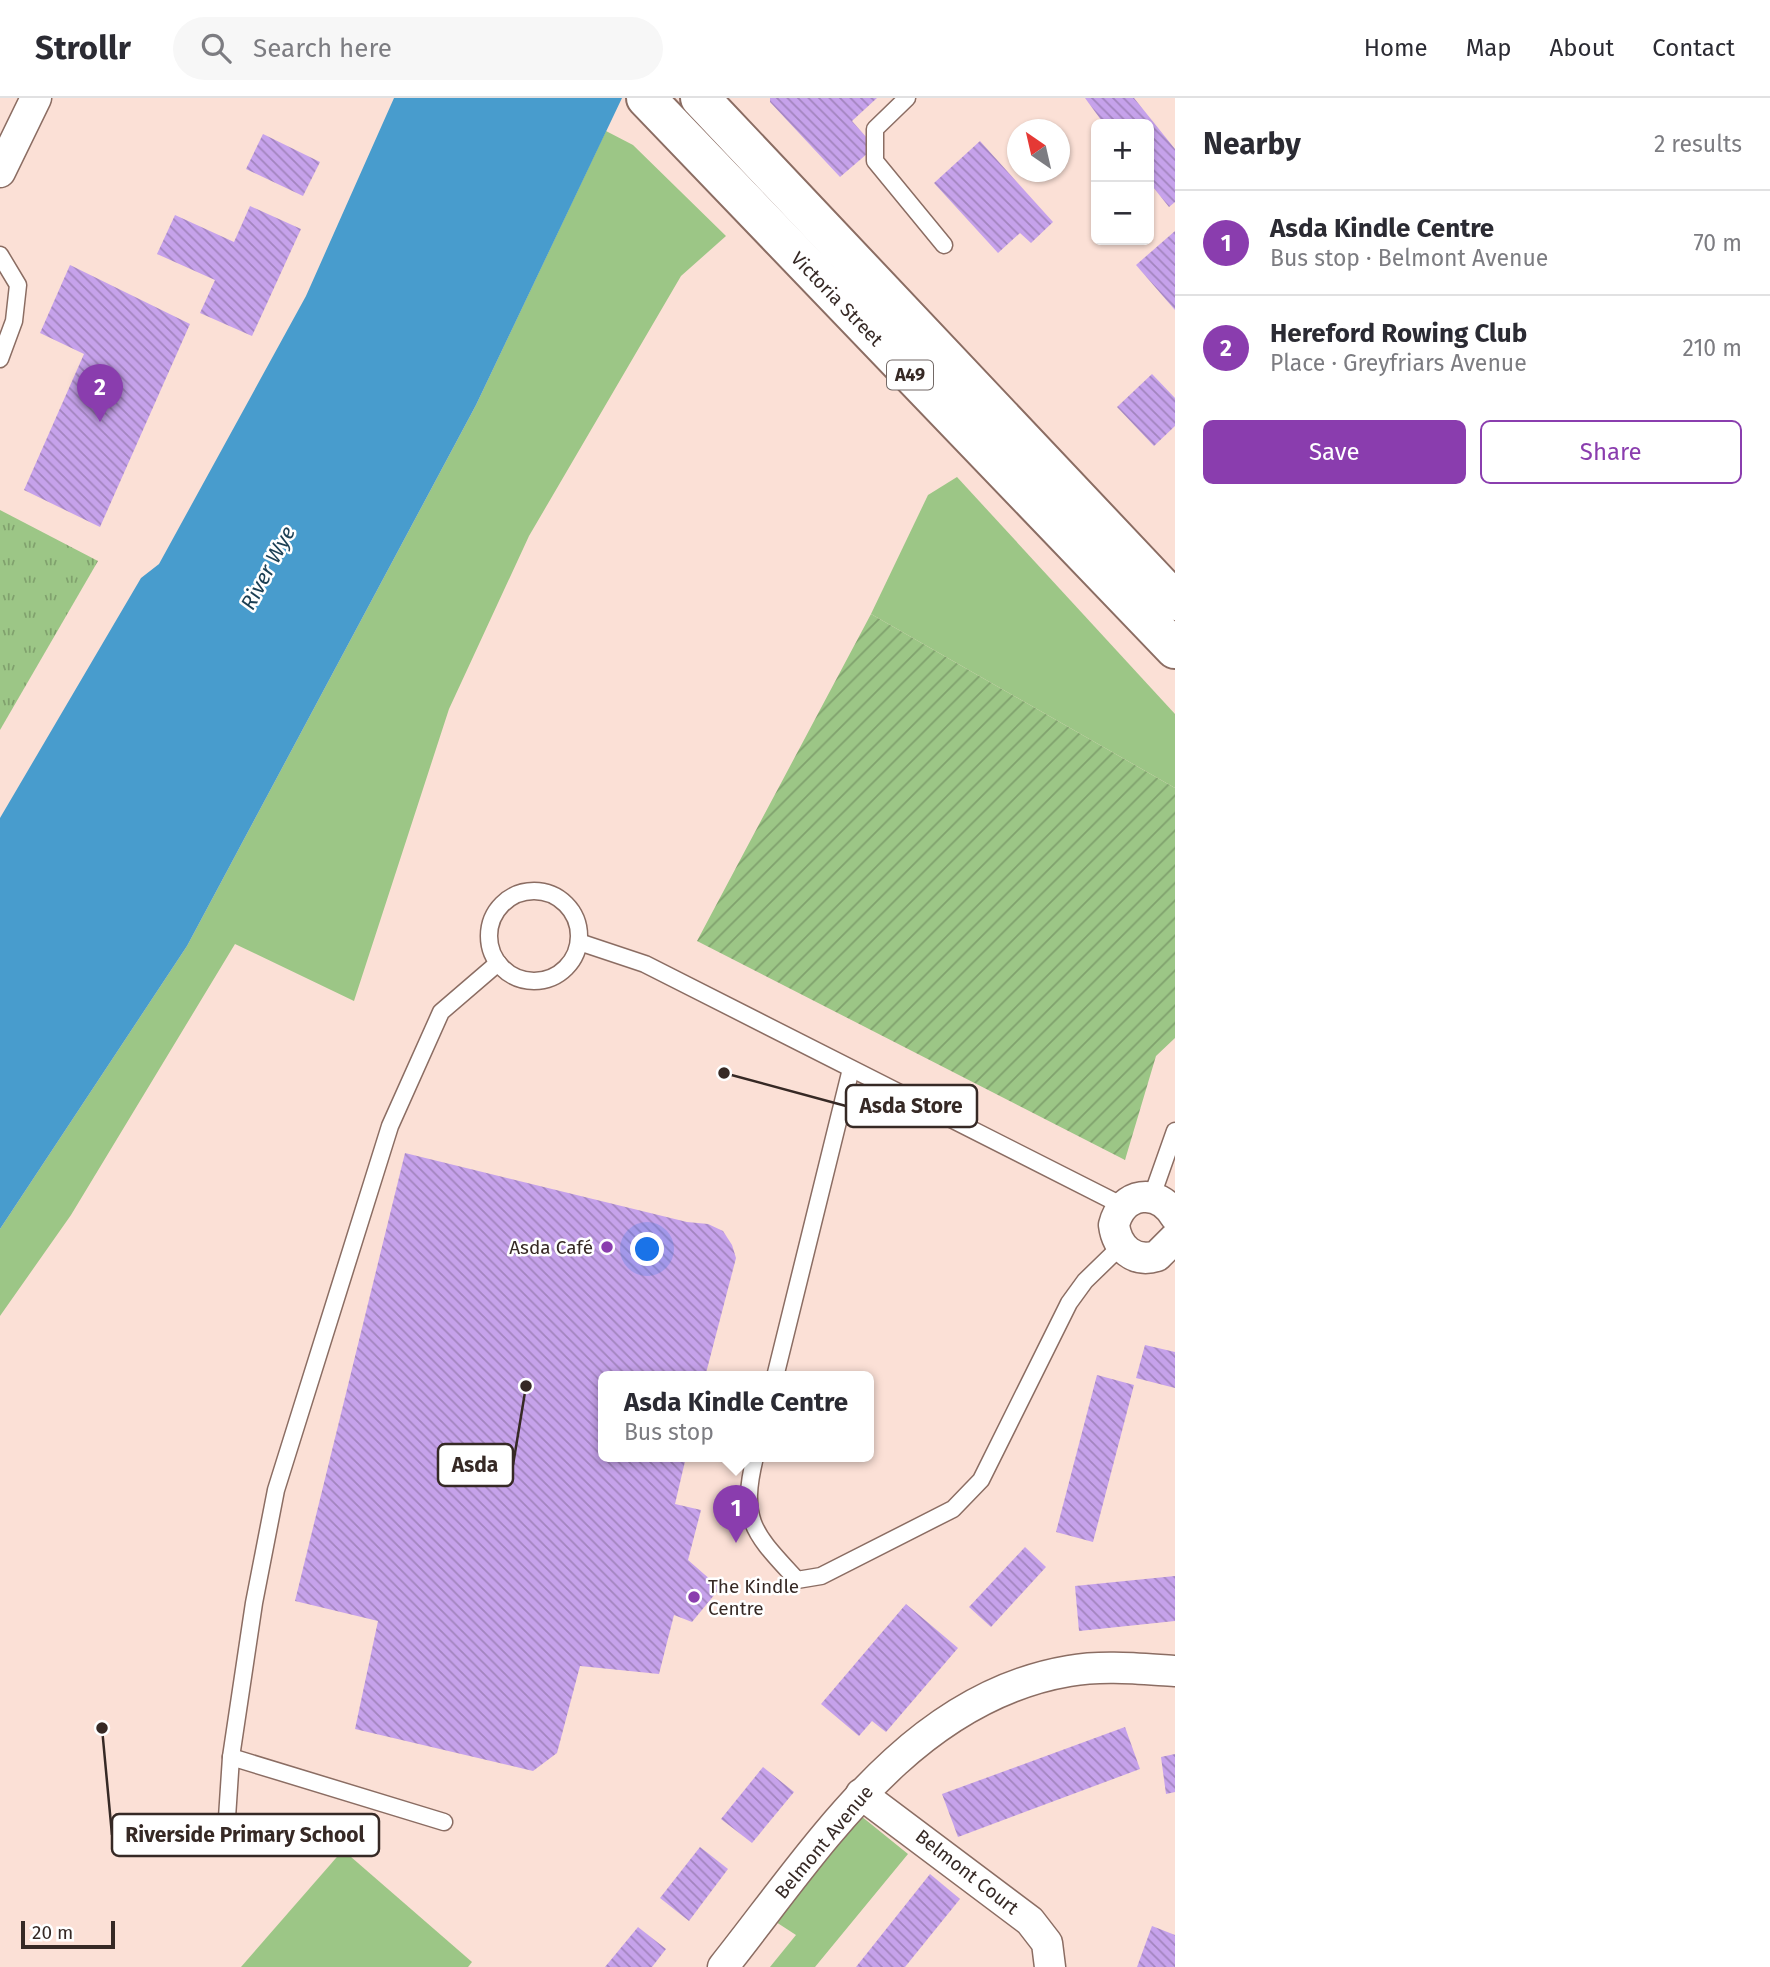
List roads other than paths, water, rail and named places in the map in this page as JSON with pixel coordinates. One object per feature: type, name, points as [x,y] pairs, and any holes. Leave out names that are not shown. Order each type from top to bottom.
[{"type":"highway","name":"Victoria Street","points":[[646,98],[1175,649]]},
{"type":"highway","name":"Victoria Street","points":[[700,98],[1175,601]]},
{"type":"street","points":[[0,172],[36,98]]},
{"type":"street","points":[[1168,1203],[1141,1196],[1122,1206],[1114,1225],[1121,1245],[1128,1253],[1149,1258],[1165,1251],[1175,1238]]},
{"type":"street","name":"Belmont Avenue","points":[[723,1967],[861,1794],[928,1734],[965,1709],[1016,1684],[1070,1671],[1175,1671]]},
{"type":"street","name":"Belmont Court","points":[[861,1794],[1030,1921],[1047,1943],[1050,1967]]},
{"type":"lane","points":[[907,98],[875,128],[875,161],[944,245]]},
{"type":"lane","points":[[0,255],[18,285],[15,321],[0,359]]},
{"type":"lane","points":[[525,891],[547,893],[565,903],[579,928],[579,942],[567,967],[555,977],[539,981],[523,980],[509,974],[498,963],[490,949],[489,934],[492,918],[507,901],[525,891]]},
{"type":"lane","points":[[579,942],[645,964],[1122,1206]]},
{"type":"lane","points":[[226,1833],[230,1757],[254,1603],[276,1490],[390,1126],[442,1012],[498,963]]},
{"type":"lane","points":[[776,1371],[851,1069]]},
{"type":"lane","points":[[1168,1203],[1175,1131]]},
{"type":"lane","points":[[754,1462],[748,1486],[749,1514],[759,1539],[797,1580],[821,1576],[953,1510],[981,1480],[1069,1303],[1085,1281],[1121,1245]]},
{"type":"lane","points":[[230,1757],[444,1822]]},
{"type":"water","name":"River Wye","points":[[394,98],[622,98],[476,405],[187,946],[0,1229],[0,818],[141,578],[159,564],[306,296]]},
{"type":"place","name":"Hereford Rowing Club","points":[[100,422]]},
{"type":"place","name":"Asda Store","points":[[724,1073]]},
{"type":"place","name":"Asda Café","points":[[607,1247]]},
{"type":"place","name":"Asda","points":[[526,1386]]},
{"type":"place","name":"Asda Kindle Centre","points":[[736,1543]]},
{"type":"place","name":"The Kindle Centre","points":[[694,1597]]},
{"type":"place","name":"Riverside Primary School","points":[[102,1728]]}]
